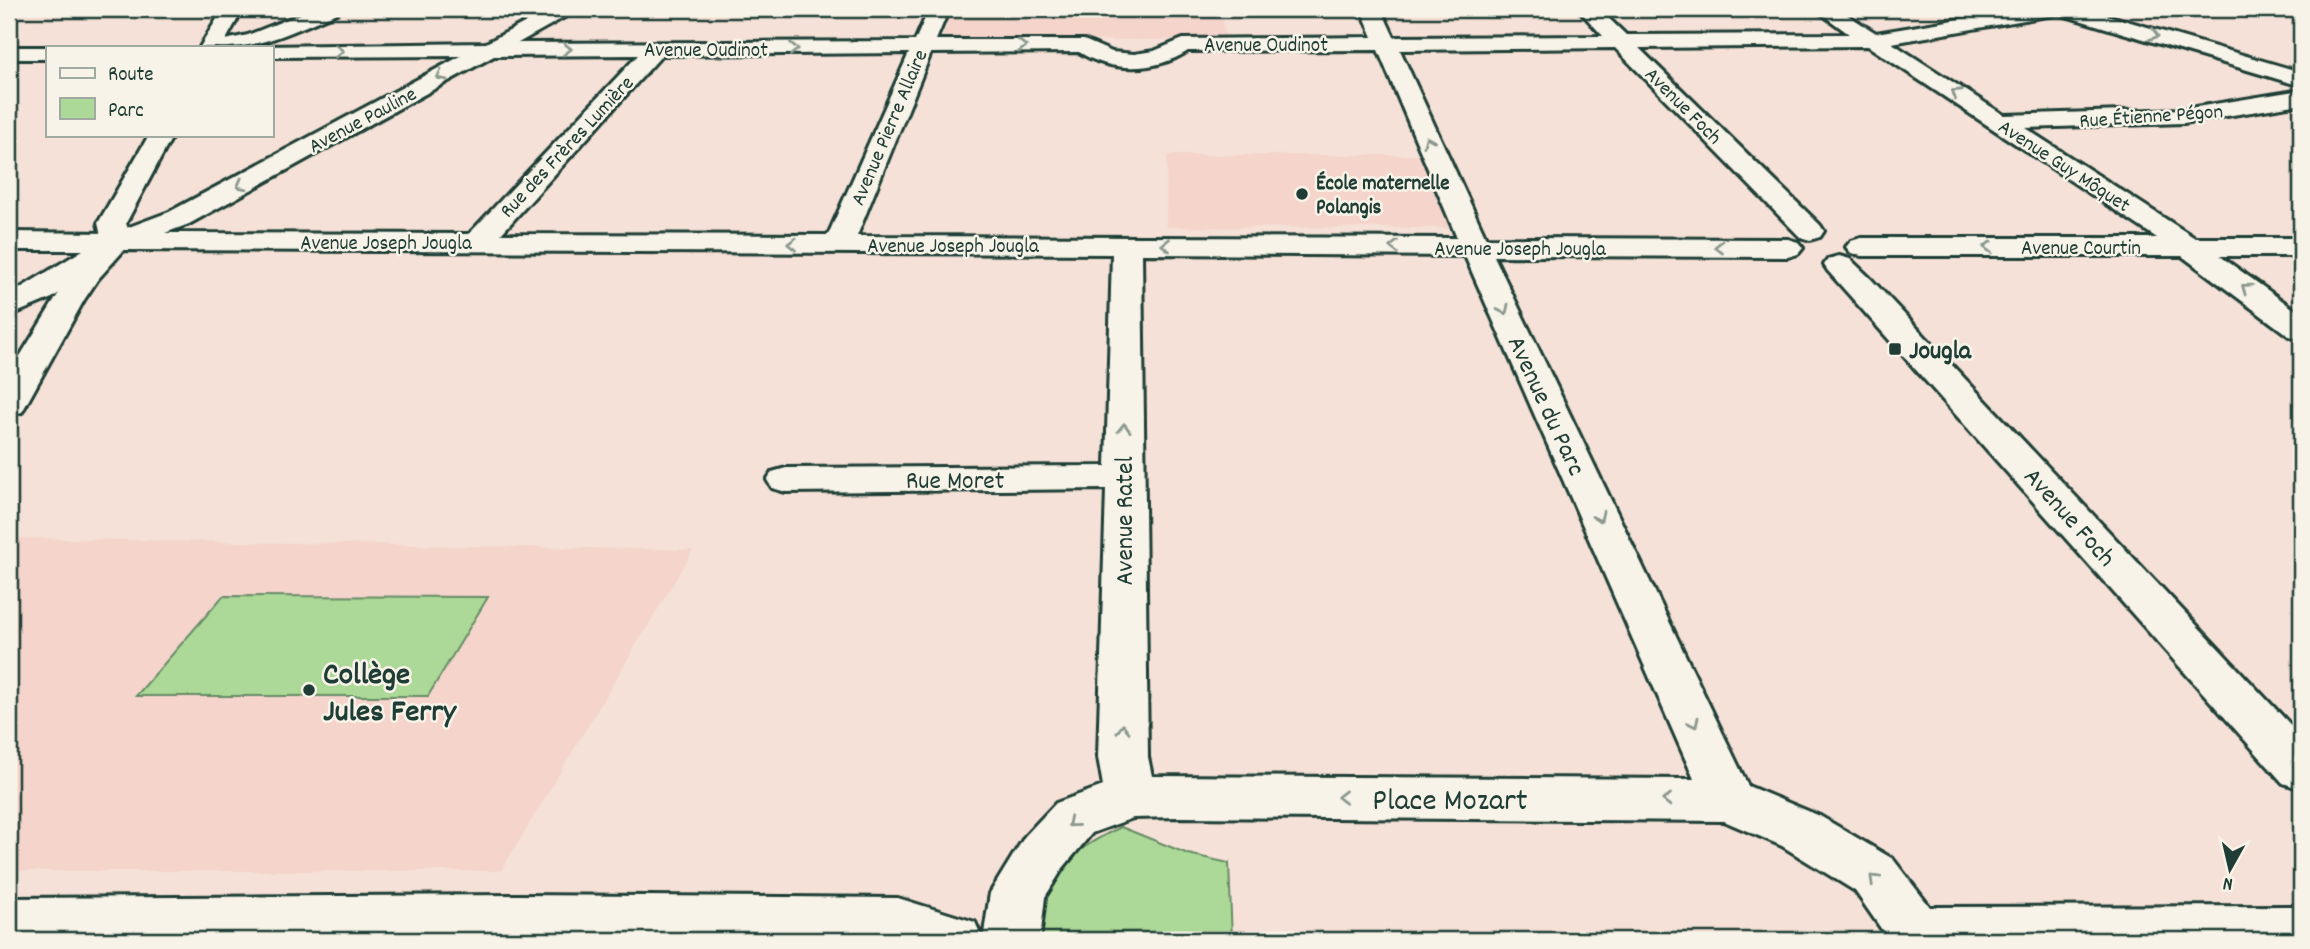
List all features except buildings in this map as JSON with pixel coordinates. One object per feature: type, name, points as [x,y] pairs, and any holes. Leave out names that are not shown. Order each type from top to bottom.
[{"type":"street","points":[[212,46],[233,9]]},
{"type":"street","points":[[228,46],[255,39],[330,9]]},
{"type":"street","name":"Avenue Pauline","points":[[117,241],[179,218],[565,9]]},
{"type":"street","name":"Avenue Pierre Allaire","points":[[838,245],[939,9]]},
{"type":"street","name":"Avenue du Parc","points":[[1371,9],[1476,248],[1729,800]]},
{"type":"street","name":"Avenue Foch","points":[[1588,9],[1622,42],[1799,239]]},
{"type":"street","name":"Avenue Guy Môquet","points":[[1825,9],[2189,247],[2301,329]]},
{"type":"street","name":"Avenue Oudinot","points":[[273,51],[1084,46],[1094,54],[1133,60],[1159,57],[1183,45],[1874,40],[2054,9]]},
{"type":"street","points":[[2065,9],[2301,79]]},
{"type":"street","name":"Rue des Frères Lumière","points":[[478,242],[655,50]]},
{"type":"street","points":[[9,54],[46,53]]},
{"type":"street","name":"Rue Étienne Pégon","points":[[2000,122],[2184,116],[2301,97]]},
{"type":"street","points":[[117,241],[112,223],[160,136]]},
{"type":"street","name":"Avenue Joseph Jougla","points":[[9,241],[1476,248],[1799,239]]},
{"type":"street","name":"Avenue Courtin","points":[[1799,239],[1802,257],[2189,247],[2301,247]]},
{"type":"street","points":[[9,307],[41,291],[117,241]]},
{"type":"street","points":[[9,404],[68,300],[86,274],[117,241]]},
{"type":"street","name":"Avenue Ratel","points":[[1127,245],[1123,477],[1123,757],[1130,797]]},
{"type":"street","name":"Avenue Foch","points":[[1850,256],[1860,286],[2301,769]]},
{"type":"street","name":"Rue Moret","points":[[786,480],[1123,477]]},
{"type":"street","name":"Place Mozart","points":[[1012,940],[1018,893],[1044,852],[1074,818],[1130,797],[1729,800],[1801,831],[1874,876],[1917,936]]},
{"type":"street","points":[[9,923],[514,930],[898,923],[955,940]]},
{"type":"street","points":[[1917,936],[2301,931]]},
{"type":"shaded area","points":[[953,9],[1220,9],[1226,39],[940,42]]},
{"type":"shaded area","name":"École maternelle Polangis","points":[[1167,155],[1422,155],[1449,228],[1166,227]]},
{"type":"shaded area","name":"Collège Jules Ferry","points":[[9,538],[693,550],[501,871],[9,871]]},
{"type":"green space","points":[[223,596],[488,597],[428,696],[136,696]]},
{"type":"green space","points":[[1121,827],[1188,854],[1229,863],[1232,940],[1037,940],[1041,900],[1059,869],[1086,846]]},
{"type":"place","name":"École maternelle Polangis","points":[[1302,194]]},
{"type":"place","name":"Jougla","points":[[1895,349]]},
{"type":"place","name":"Collège Jules Ferry","points":[[309,690]]}]
